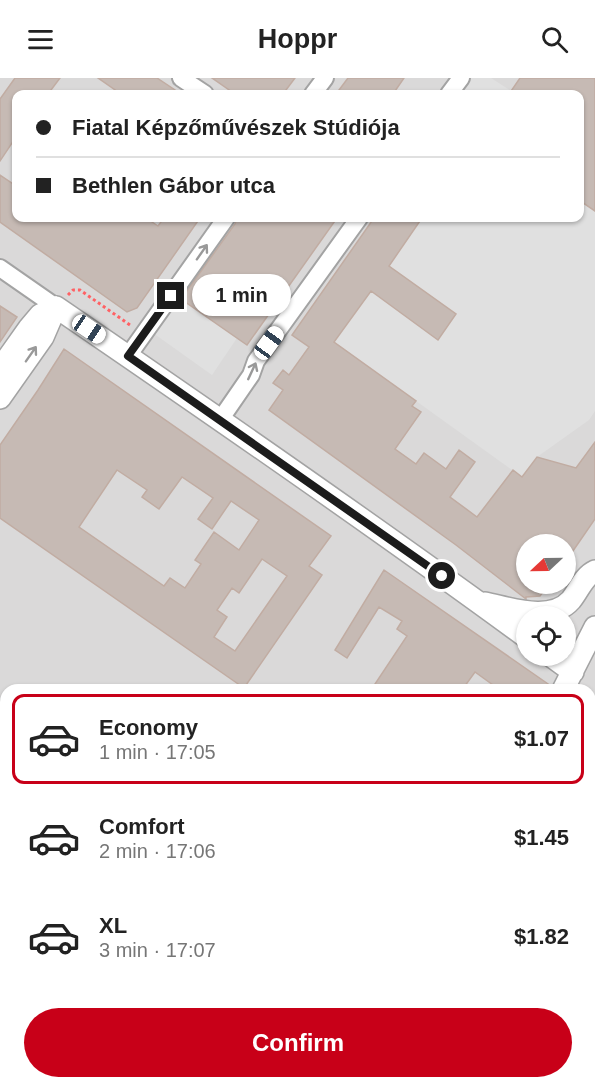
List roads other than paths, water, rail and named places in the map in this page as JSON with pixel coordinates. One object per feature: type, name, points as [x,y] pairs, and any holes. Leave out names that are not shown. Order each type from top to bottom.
[{"type":"street","points":[[181,78],[199,90]]},
{"type":"street","points":[[128,356],[223,222]]},
{"type":"street","points":[[220,420],[251,375],[256,361],[356,222]]},
{"type":"street","points":[[0,268],[516,630]]},
{"type":"street","points":[[0,369],[40,315],[56,307]]},
{"type":"street","points":[[0,398],[43,337],[56,307]]},
{"type":"street","points":[[477,601],[533,612],[550,612],[565,606],[590,574],[595,571]]},
{"type":"street","points":[[558,666],[568,681],[595,627]]}]
